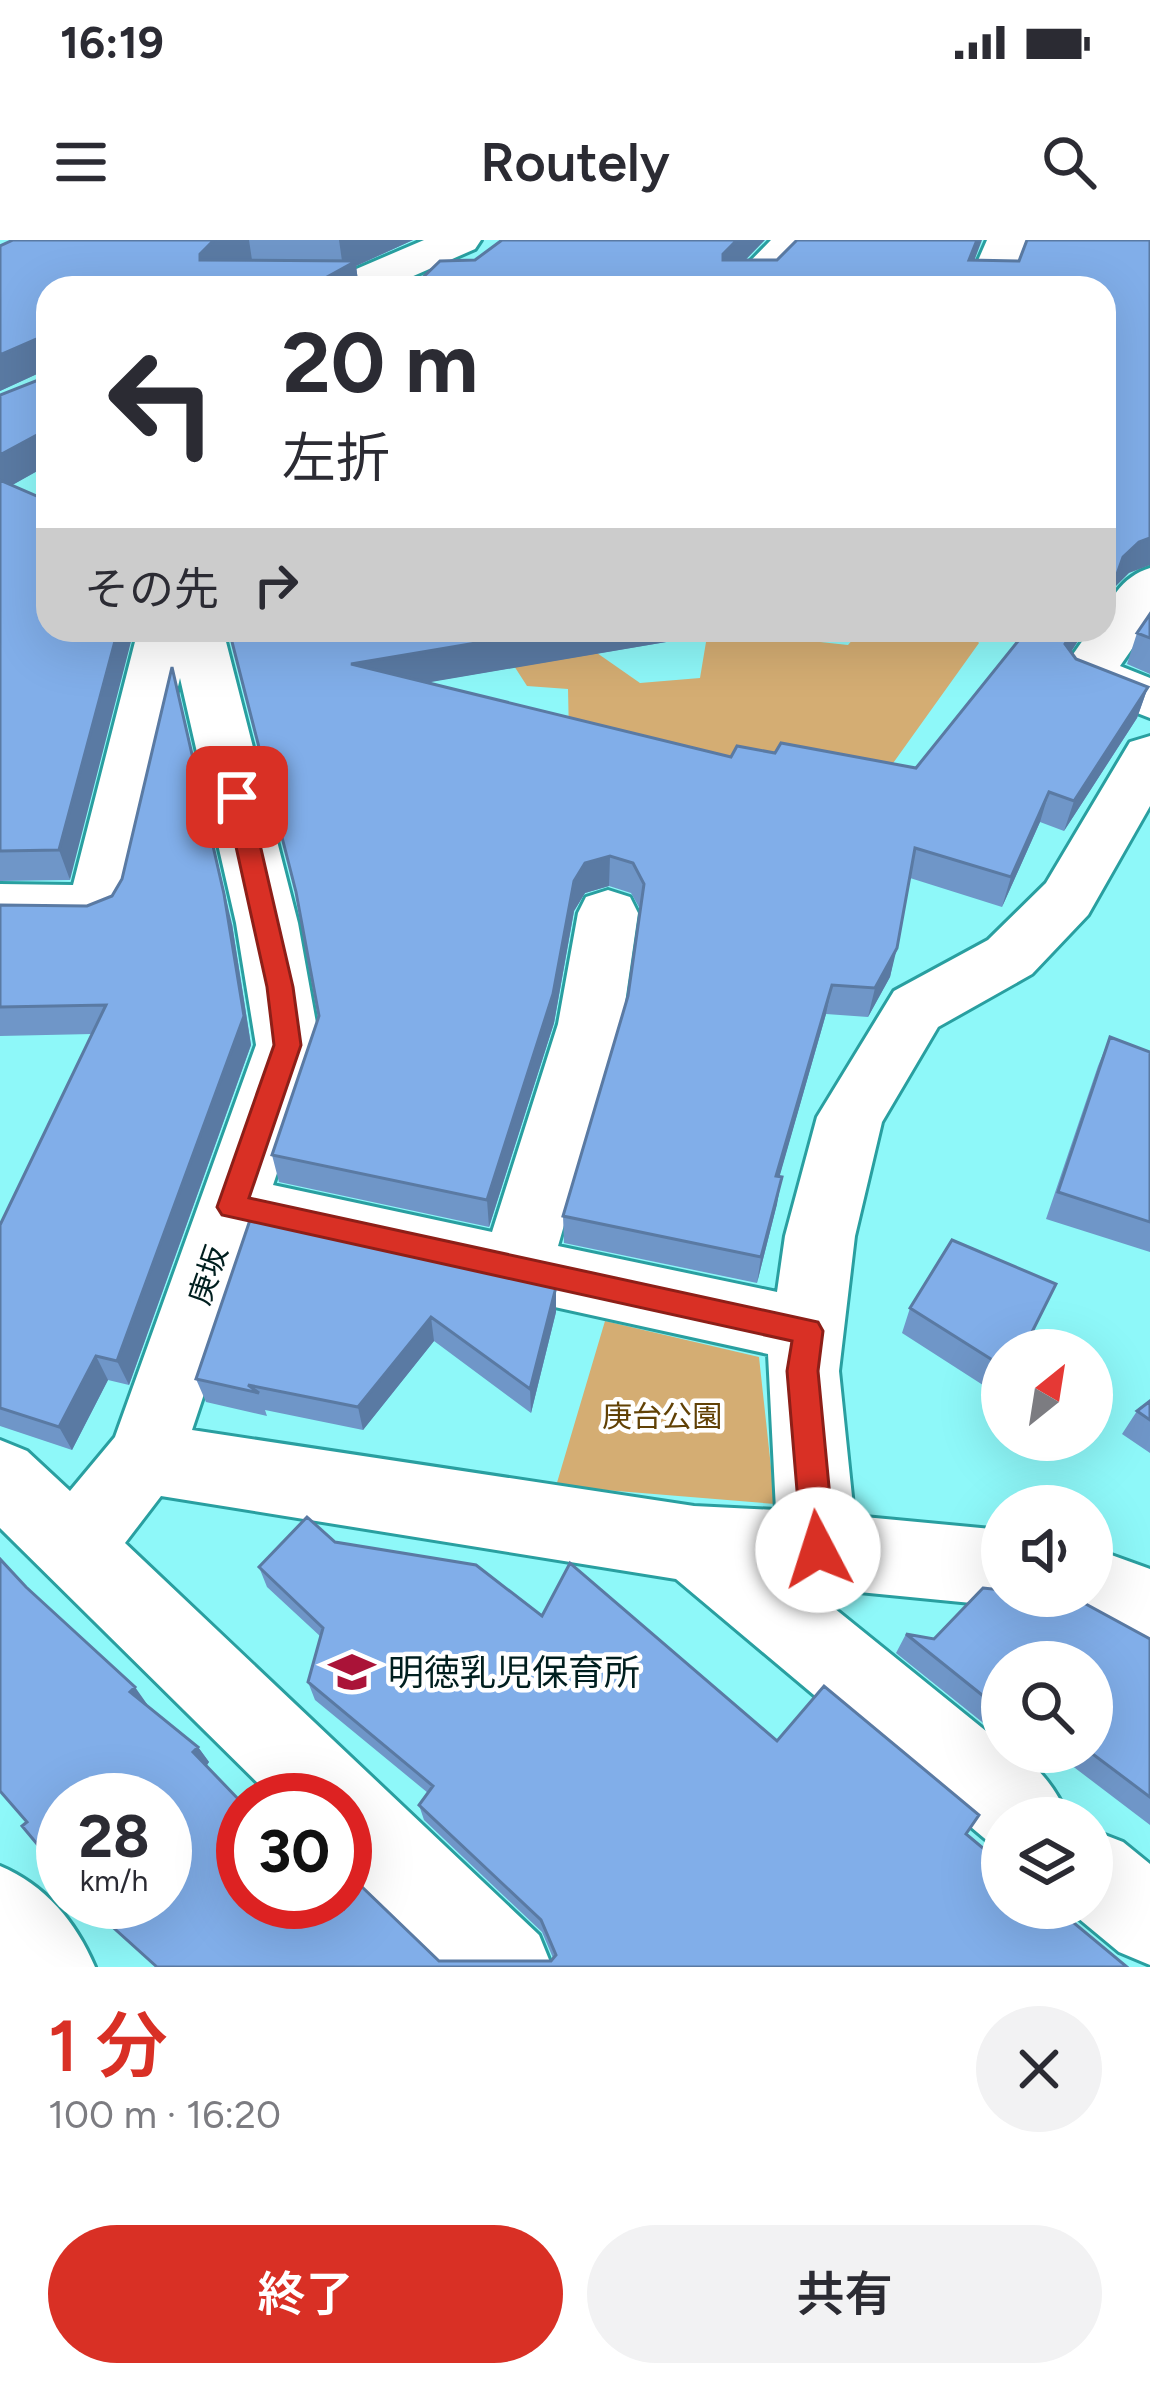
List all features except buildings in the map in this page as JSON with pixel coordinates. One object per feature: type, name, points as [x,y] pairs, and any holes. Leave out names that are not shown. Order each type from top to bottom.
[{"type":"street","points":[[758,276],[796,240]]},
{"type":"street","points":[[993,276],[1008,240]]},
{"type":"street","points":[[387,276],[476,247]]},
{"type":"street","points":[[454,276],[476,247]]},
{"type":"street","points":[[1116,632],[1150,585]]},
{"type":"street","points":[[0,907],[97,908],[162,642]]},
{"type":"street","name":"庚坂","points":[[73,1547],[145,1458],[288,1045],[267,923],[199,642]]},
{"type":"street","points":[[1109,642],[1087,673],[1150,699]]},
{"type":"street","points":[[818,1550],[802,1371],[820,1236],[850,1117],[916,1010],[1010,957],[1067,899],[1150,756]]},
{"type":"street","points":[[516,1268],[590,1024],[608,913]]},
{"type":"street","points":[[232,1207],[808,1331]]},
{"type":"street","points":[[145,1458],[694,1544],[981,1566]]},
{"type":"street","points":[[0,1476],[307,1773]]},
{"type":"street","points":[[694,1544],[1001,1797]]},
{"type":"street","points":[[1113,1595],[1150,1608]]},
{"type":"street","points":[[372,1836],[507,1967]]},
{"type":"street","points":[[1113,1890],[1150,1921]]},
{"type":"street","points":[[0,1910],[50,1967]]},
{"type":"green space","points":[[499,642],[581,642],[640,683],[700,678],[706,642],[979,643],[881,780],[710,771],[569,736],[568,689],[527,686]]},
{"type":"green space","name":"庚台公園","points":[[605,1321],[759,1357],[775,1504],[556,1486]]},
{"type":"place","name":"明徳乳児保育所","points":[[352,1672]]},
{"type":"route","points":[[237,797],[267,923],[288,1045],[232,1207],[808,1331],[802,1371],[818,1550]]}]
